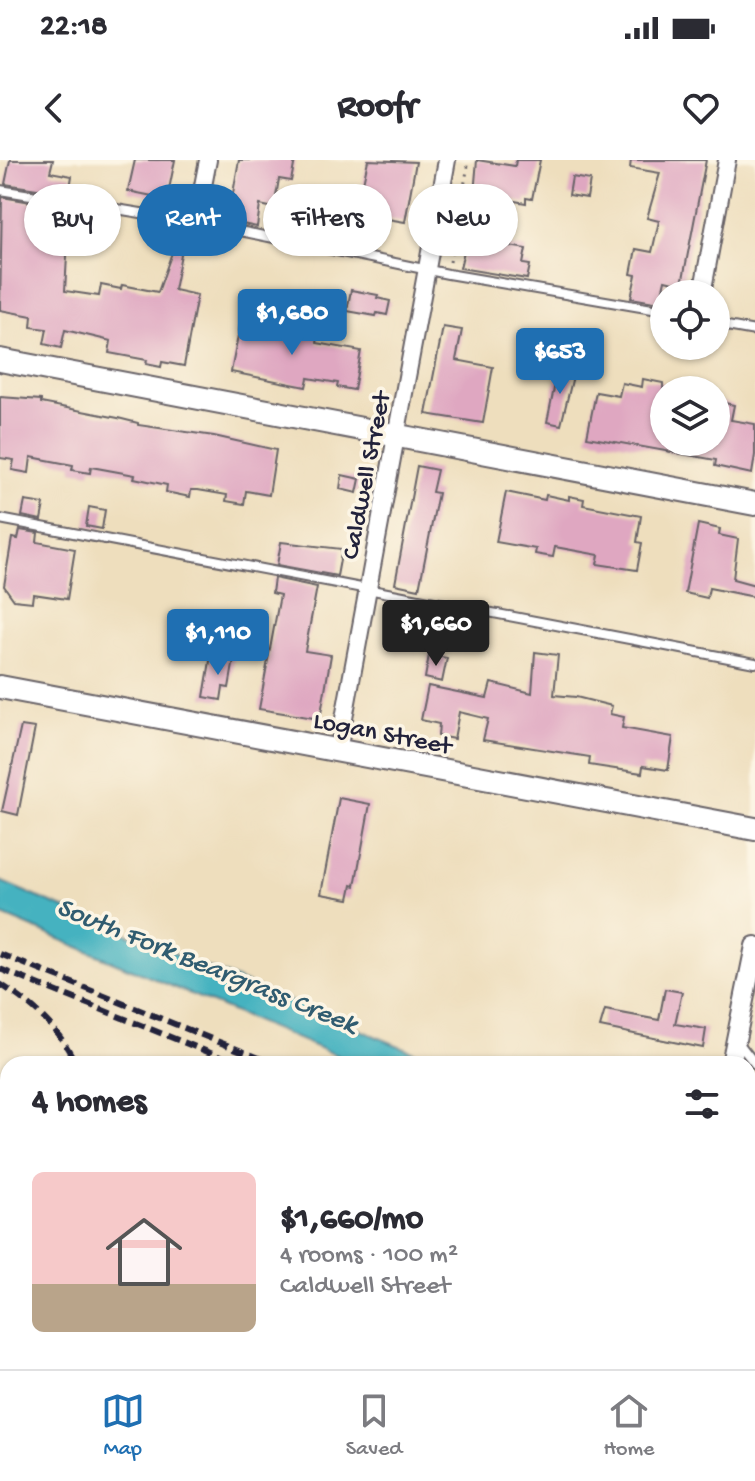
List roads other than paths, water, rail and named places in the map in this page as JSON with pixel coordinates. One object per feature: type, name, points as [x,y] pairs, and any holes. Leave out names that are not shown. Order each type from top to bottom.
[{"type":"main road","points":[[0,360],[755,504]]},
{"type":"main road","name":"Logan Street","points":[[0,687],[755,829]]},
{"type":"street","points":[[203,184],[208,160]]},
{"type":"street","name":"Caldwell Street","points":[[338,751],[447,160]]},
{"type":"street","points":[[705,280],[727,160]]},
{"type":"street","points":[[733,1056],[755,946]]},
{"type":"lane","points":[[0,190],[137,212]]},
{"type":"lane","points":[[247,232],[448,274],[650,309]]},
{"type":"lane","points":[[730,327],[755,331]]},
{"type":"lane","points":[[0,519],[755,663]]},
{"type":"lane","points":[[737,1040],[749,1056]]},
{"type":"water","name":"South Fork Beargrass Creek","points":[[0,881],[424,1056],[338,1056],[0,914]]},
{"type":"railway","points":[[0,954],[254,1056]]},
{"type":"railway","points":[[0,969],[218,1056]]},
{"type":"railway","points":[[0,984],[44,1018],[72,1056]]}]
